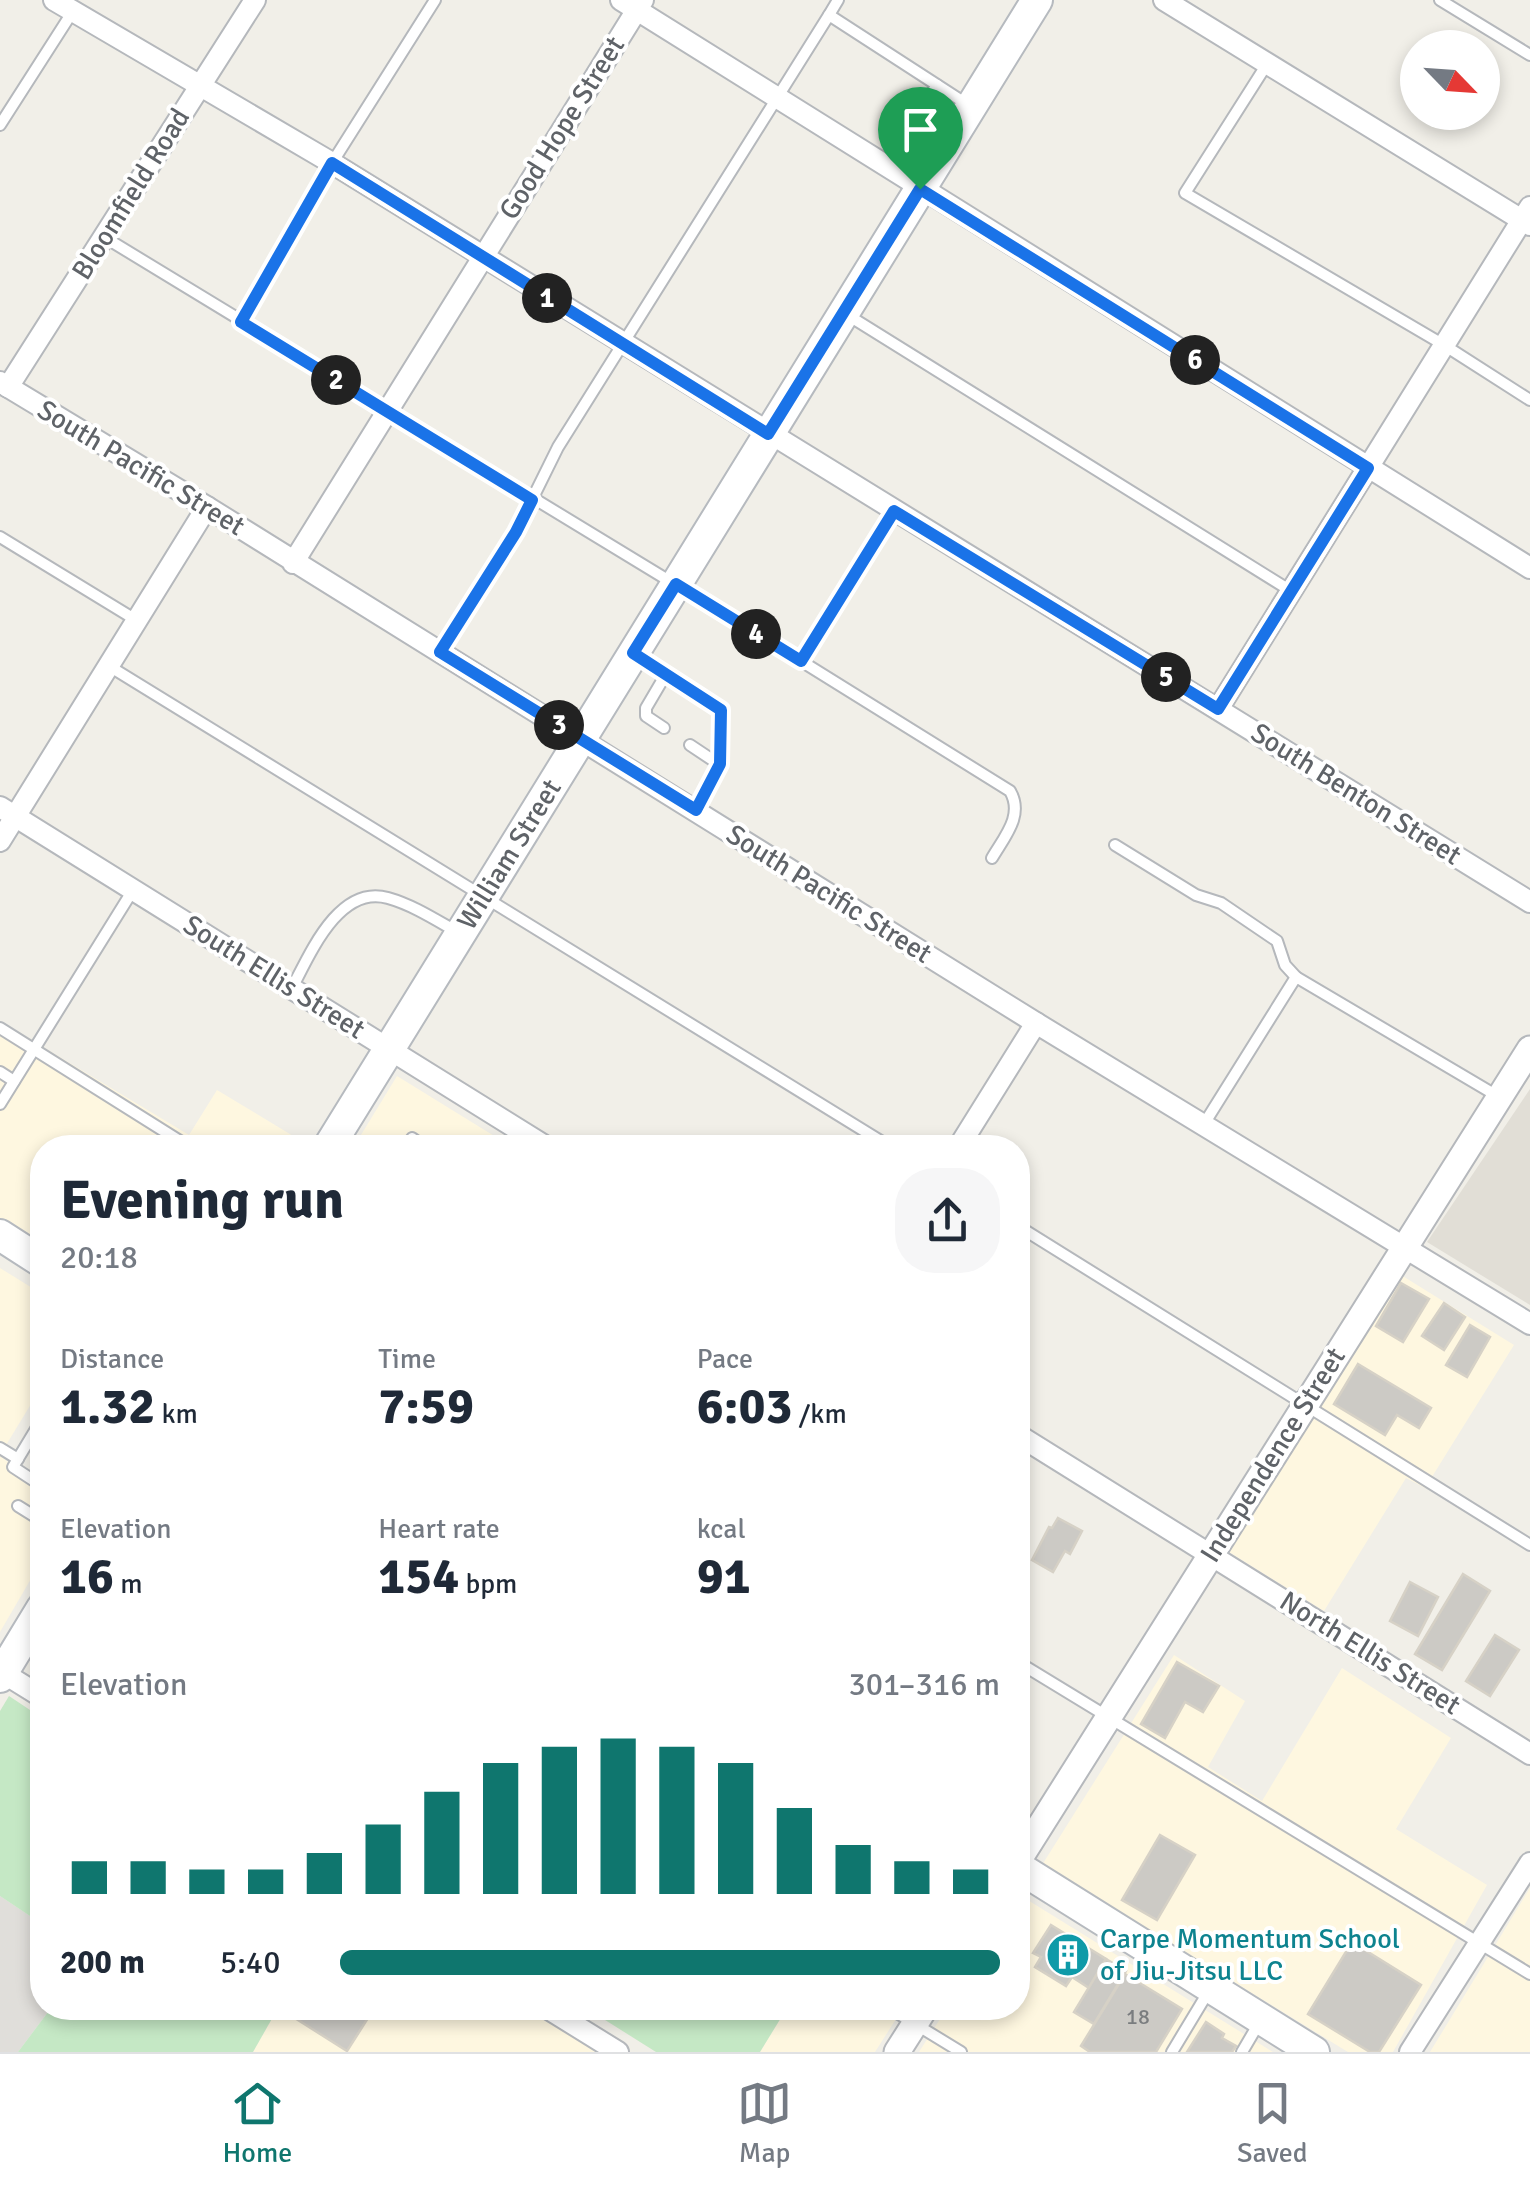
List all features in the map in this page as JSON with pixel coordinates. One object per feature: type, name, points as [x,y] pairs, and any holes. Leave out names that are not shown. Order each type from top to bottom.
[{"type":"main road","name":"William Street","points":[[336,1135],[1037,0]]},
{"type":"main road","points":[[0,1235],[30,1254]]},
{"type":"main road","points":[[1,1673],[30,1627]]},
{"type":"main road","points":[[1030,1872],[1313,2052]]},
{"type":"street","name":"South Benton Street","points":[[54,0],[332,163],[1530,902]]},
{"type":"street","name":"Bloomfield Road","points":[[4,384],[104,237],[255,0]]},
{"type":"street","points":[[1164,0],[1527,217],[1218,709]]},
{"type":"street","points":[[634,3],[886,168],[1530,568]]},
{"type":"street","name":"Good Hope Street","points":[[293,563],[634,3]]},
{"type":"street","name":"South Pacific Street","points":[[4,384],[207,506],[1036,1023],[1528,1316]]},
{"type":"street","points":[[0,841],[8,812],[109,666],[207,506]]},
{"type":"street","name":"South Ellis Street","points":[[8,812],[526,1135]]},
{"type":"street","points":[[966,1135],[1036,1023]]},
{"type":"street","name":"Independence Street","points":[[1030,1844],[1530,1049]]},
{"type":"street","points":[[1030,1441],[1211,1553]]},
{"type":"street","name":"North Ellis Street","points":[[1211,1553],[1530,1754]]},
{"type":"street","points":[[1,1673],[30,1689]]},
{"type":"street","points":[[1410,2052],[1530,1862]]},
{"type":"street","points":[[566,2020],[618,2052]]},
{"type":"street","points":[[898,2052],[918,2020]]},
{"type":"lane","points":[[241,322],[332,163],[435,0]]},
{"type":"lane","points":[[440,652],[516,532],[558,447],[838,0]]},
{"type":"lane","points":[[1440,0],[1530,55]]},
{"type":"lane","points":[[0,126],[73,11]]},
{"type":"lane","points":[[829,15],[971,107]]},
{"type":"lane","points":[[1267,64],[1184,193],[1444,345],[1530,400]]},
{"type":"lane","points":[[922,108],[937,85]]},
{"type":"lane","points":[[919,130],[947,146]]},
{"type":"lane","points":[[886,168],[903,140]]},
{"type":"lane","points":[[104,237],[1010,791],[1016,812],[992,858]]},
{"type":"lane","points":[[844,312],[1291,591]]},
{"type":"lane","points":[[801,661],[894,511]]},
{"type":"lane","points":[[0,538],[136,621]]},
{"type":"lane","points":[[633,653],[721,710],[720,764],[696,810]]},
{"type":"lane","points":[[109,666],[871,1135]]},
{"type":"lane","points":[[664,728],[646,716],[646,708],[666,674]]},
{"type":"lane","points":[[690,745],[720,764]]},
{"type":"lane","points":[[1115,845],[1196,896],[1221,903],[1277,940],[1285,965],[1296,978],[1499,1098]]},
{"type":"lane","points":[[0,1104],[133,890]]},
{"type":"lane","points":[[292,988],[333,920],[364,896],[384,896],[410,906],[460,934]]},
{"type":"lane","points":[[1204,1124],[1296,978]]},
{"type":"lane","points":[[0,1028],[170,1135]]},
{"type":"lane","points":[[0,1072],[14,1081]]},
{"type":"lane","points":[[1030,1233],[1530,1546]]},
{"type":"lane","points":[[30,1440],[13,1467],[30,1478]]},
{"type":"lane","points":[[0,1448],[18,1460]]},
{"type":"lane","points":[[18,1506],[30,1514]]},
{"type":"lane","points":[[1030,1669],[1530,1974]]},
{"type":"lane","points":[[1172,2052],[1211,1988]]},
{"type":"lane","points":[[925,2020],[962,2052]]},
{"type":"lane","points":[[1242,2052],[1261,2020]]},
{"type":"shaded area","points":[[0,1021],[189,1135],[30,1135],[30,1241],[0,1222]]},
{"type":"shaded area","points":[[397,1076],[493,1135],[361,1135]]},
{"type":"shaded area","points":[[1530,1089],[1530,1305],[1427,1242]]},
{"type":"shaded area","points":[[217,1090],[291,1135],[189,1135]]},
{"type":"shaded area","points":[[0,1268],[30,1287],[30,1406],[0,1455]]},
{"type":"shaded area","points":[[1401,1275],[1514,1345],[1425,1488],[1406,1478],[1324,1611],[1229,1552]]},
{"type":"shaded area","points":[[0,1456],[30,1478],[30,1581],[0,1632]]},
{"type":"shaded area","points":[[1174,1655],[1245,1701],[1208,1767],[1262,1801],[1342,1668],[1451,1738],[1396,1829],[1487,1885],[1393,2052],[1348,2052],[1042,1865]]},
{"type":"shaded area","points":[[1530,1888],[1530,2052],[1430,2052]]},
{"type":"shaded area","points":[[0,1896],[30,1916],[30,2020],[42,2020],[18,2052],[0,2052]]},
{"type":"shaded area","points":[[1030,1901],[1273,2052],[919,2052],[939,2020],[1030,2020]]},
{"type":"shaded area","points":[[271,2020],[543,2020],[598,2052],[253,2052]]},
{"type":"shaded area","points":[[780,2020],[895,2020],[875,2052],[760,2052]]},
{"type":"green space","points":[[9,1696],[30,1710],[30,1916],[0,1896],[0,1711]]},
{"type":"green space","points":[[42,2020],[271,2020],[253,2052],[18,2052]]},
{"type":"green space","points":[[605,2020],[780,2020],[760,2052],[656,2052]]},
{"type":"building","points":[[1401,1283],[1429,1299],[1403,1342],[1376,1326]]},
{"type":"building","points":[[1444,1303],[1465,1317],[1444,1350],[1422,1336]]},
{"type":"building","points":[[1470,1325],[1490,1337],[1467,1377],[1446,1365]]},
{"type":"building","points":[[1358,1364],[1431,1408],[1419,1428],[1397,1415],[1385,1435],[1334,1404]]},
{"type":"building","points":[[1058,1518],[1082,1531],[1070,1554],[1065,1551],[1053,1572],[1032,1560]]},
{"type":"building","points":[[1463,1574],[1490,1591],[1442,1670],[1415,1654]]},
{"type":"building","points":[[1410,1582],[1438,1597],[1418,1636],[1390,1621]]},
{"type":"building","points":[[1495,1635],[1519,1650],[1490,1696],[1466,1681]]},
{"type":"building","points":[[1177,1662],[1219,1686],[1203,1712],[1185,1702],[1165,1738],[1141,1724]]},
{"type":"building","points":[[1160,1835],[1195,1855],[1157,1920],[1122,1900]]},
{"type":"building","name":"Carpe Momentum School of Jiu-Jitsu LLC","points":[[1051,1925],[1106,1959],[1089,1988],[1072,1977],[1066,1986],[1035,1967],[1041,1957],[1033,1953]]},
{"type":"building","points":[[1352,1942],[1421,1985],[1379,2052],[1370,2052],[1308,2014]]},
{"type":"building","points":[[1106,1959],[1126,1971],[1094,2024],[1074,2012]]},
{"type":"building","points":[[1125,1974],[1182,2009],[1156,2052],[1090,2052],[1081,2046]]},
{"type":"building","points":[[298,2020],[367,2020],[347,2051]]},
{"type":"building","points":[[1206,2022],[1236,2046],[1232,2052],[1187,2052]]},
{"type":"place","name":"Carpe Momentum School of Jiu-Jitsu LLC","points":[[1068,1955]]},
{"type":"route","points":[[332,163],[768,434],[920,189],[1368,468],[1218,709],[894,511],[801,661],[676,584],[633,653],[721,710],[720,764],[696,810],[440,652],[532,500],[241,322],[332,163]]}]
